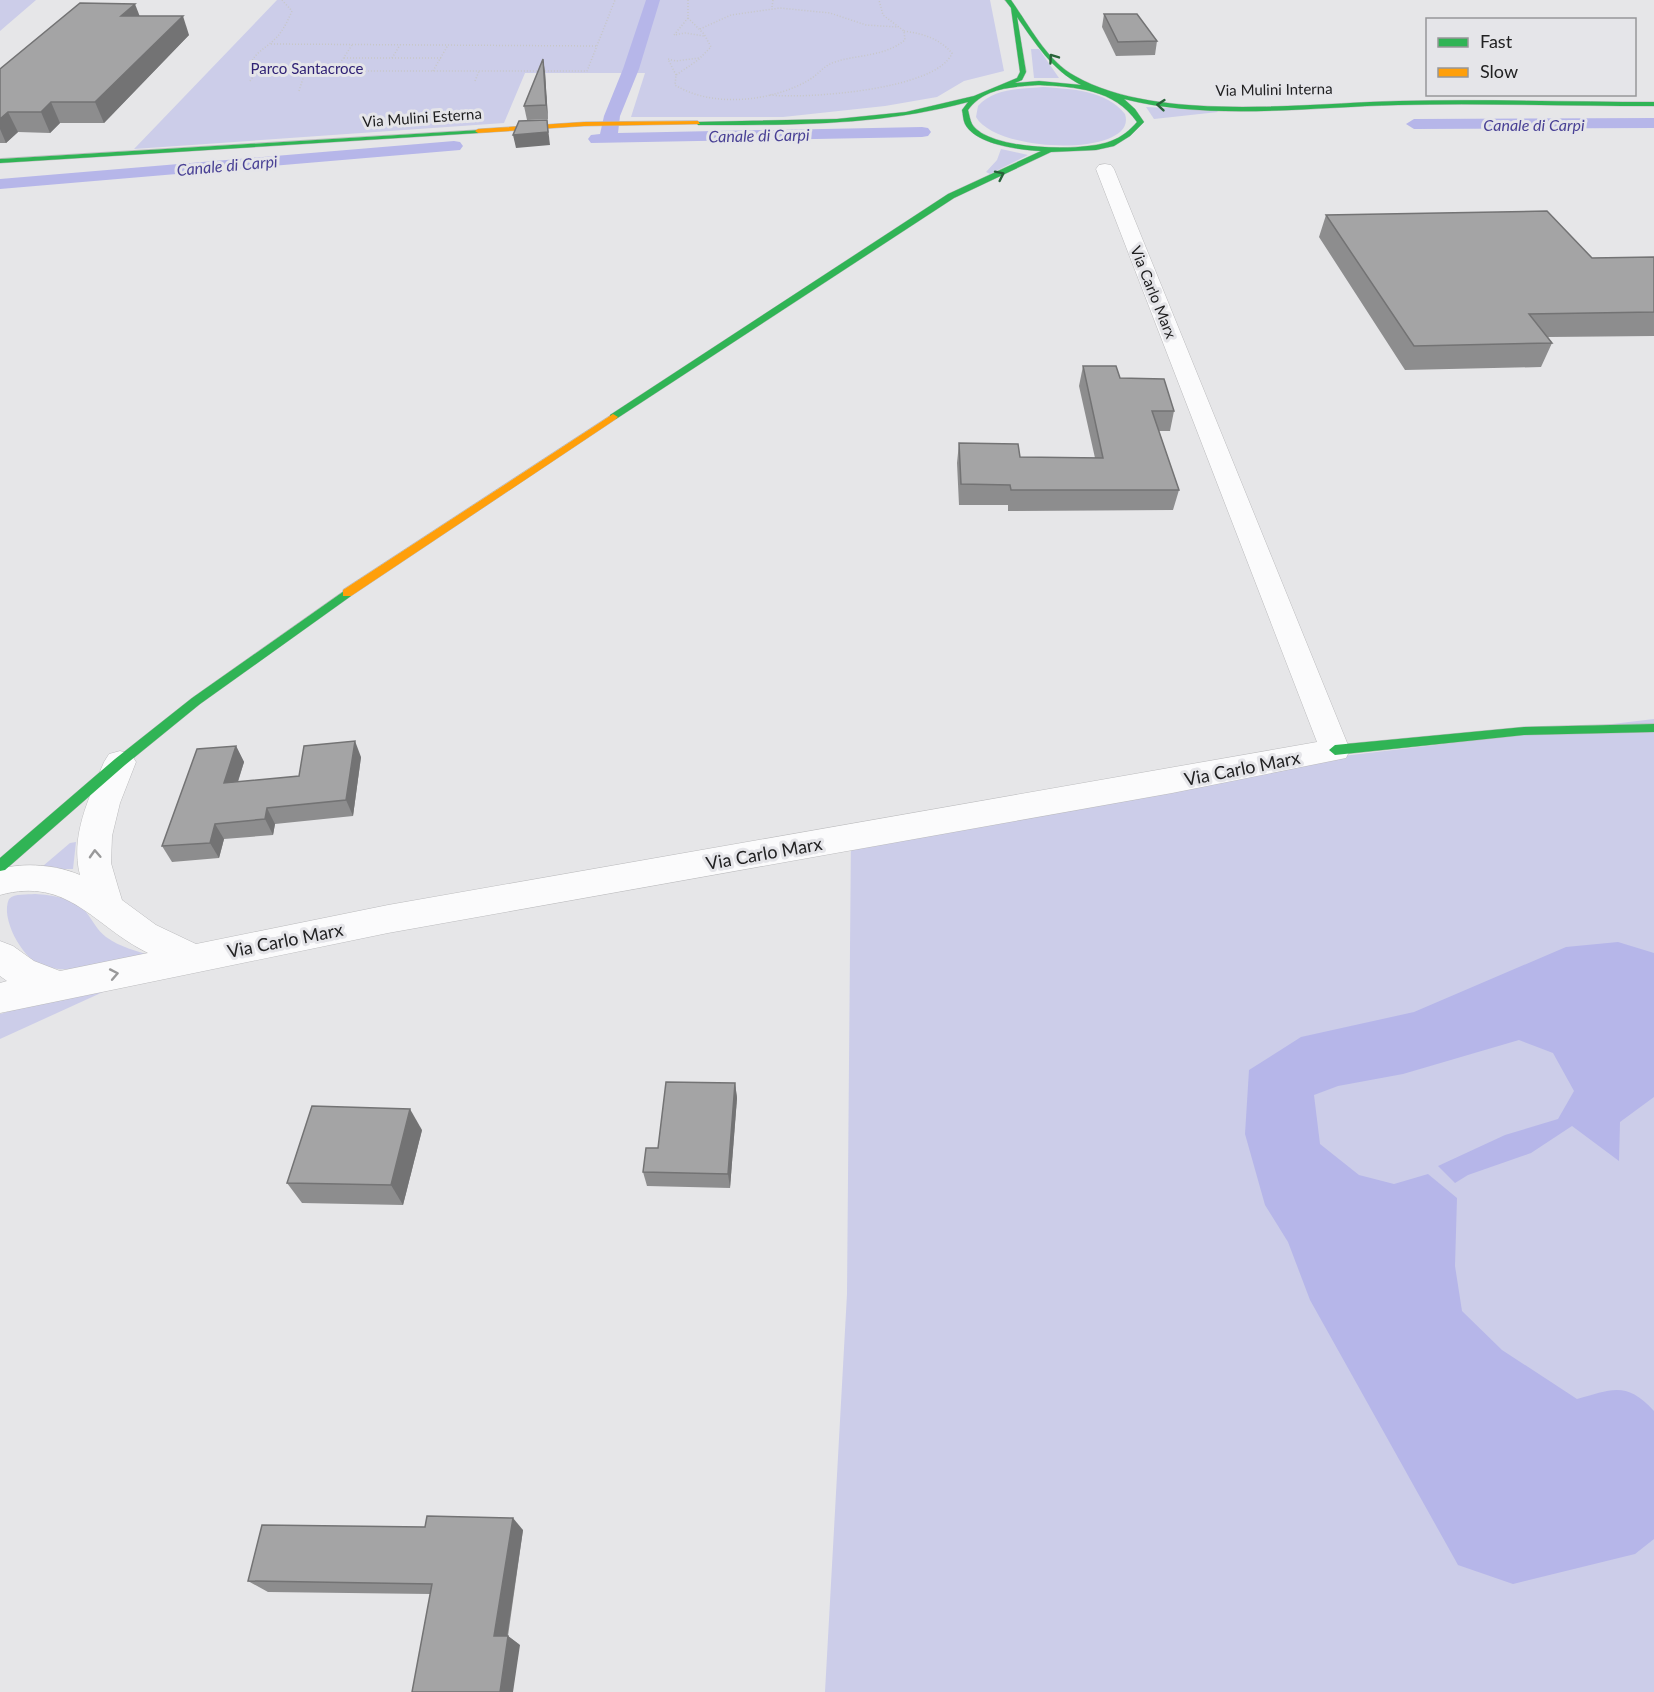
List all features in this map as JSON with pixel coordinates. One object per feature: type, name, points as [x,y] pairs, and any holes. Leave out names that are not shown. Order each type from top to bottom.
[{"type":"main road","points":[[996,88],[1020,79],[1023,72],[1011,4]]},
{"type":"main road","points":[[1011,4],[1057,65],[1072,78],[1130,104],[1138,113],[1141,122],[1136,130]]},
{"type":"main road","points":[[996,88],[1055,83],[1100,91]]},
{"type":"main road","name":"Via Mulini Esterna","points":[[847,121],[945,107],[996,88]]},
{"type":"main road","name":"Via Mulini Interna","points":[[1100,91],[1139,102],[1186,106],[1400,103],[1654,104]]},
{"type":"main road","points":[[973,98],[965,106],[962,123],[992,139],[1018,147],[1048,151],[1103,146],[1123,139],[1136,130],[1156,122]]},
{"type":"main road","name":"Via Mulini Interna","points":[[1176,119],[1270,112],[1408,109],[1451,105]]},
{"type":"main road","name":"Via Mulini Esterna","points":[[0,161],[584,124],[797,124],[940,120]]},
{"type":"main road","points":[[989,154],[992,139]]},
{"type":"main road","points":[[0,866],[120,762],[248,663],[420,543],[951,196],[1048,151]]},
{"type":"main road","points":[[951,196],[974,171]]},
{"type":"main road","name":"Via Carlo Marx","points":[[1335,750],[1524,730],[1654,728]]},
{"type":"street","name":"Via Carlo Marx","points":[[0,998],[388,919],[1172,781],[1335,750],[1105,170]]},
{"type":"street","points":[[109,910],[96,873],[94,847],[103,806],[120,762]]},
{"type":"street","points":[[0,882],[15,878],[62,882],[91,895],[144,935],[192,958]]},
{"type":"street","points":[[0,956],[21,972],[57,985]]},
{"type":"path","points":[[282,0],[292,11],[285,28],[252,58],[250,66],[258,70],[271,73],[587,71],[615,0]]},
{"type":"path","points":[[688,0],[688,18],[674,35],[685,33],[706,36]]},
{"type":"path","points":[[772,7],[773,0]]},
{"type":"path","points":[[764,95],[782,97],[869,90],[922,77],[949,61],[952,53],[943,43],[933,36],[904,31],[883,15],[879,0]]},
{"type":"path","points":[[700,29],[726,15],[748,9],[772,7],[832,14],[855,23],[872,26],[899,27]]},
{"type":"path","points":[[676,75],[701,58],[711,47],[706,36],[688,18]]},
{"type":"path","points":[[701,58],[676,61],[668,59],[676,75],[675,85],[692,94],[716,98],[764,95],[812,79],[818,69],[832,62],[897,49],[905,40],[904,31]]},
{"type":"path","points":[[270,44],[597,46]]},
{"type":"path","points":[[335,71],[352,44]]},
{"type":"path","points":[[393,58],[400,45]]},
{"type":"path","points":[[433,71],[449,45]]},
{"type":"path","points":[[344,58],[441,58]]},
{"type":"path","points":[[250,81],[258,70]]},
{"type":"path","points":[[475,81],[479,71]]},
{"type":"path","points":[[299,91],[305,72]]},
{"type":"green space","points":[[0,0],[36,0],[0,31]]},
{"type":"green space","name":"Parco Santacroce","points":[[277,0],[990,0],[1004,71],[964,81],[937,97],[885,106],[783,117],[631,117],[645,73],[525,73],[504,123],[134,149]]},
{"type":"green space","points":[[1031,49],[1039,49],[1059,78],[1034,78]]},
{"type":"green space","points":[[1043,87],[1087,92],[1108,100],[1125,114],[1123,128],[1111,138],[1090,144],[1064,146],[1036,144],[1010,138],[989,129],[976,117],[978,106],[992,96],[1008,90]]},
{"type":"green space","points":[[1146,107],[1216,110],[1218,112],[1154,119]]},
{"type":"green space","points":[[1001,149],[1028,155],[990,174],[986,172],[997,160]]},
{"type":"green space","points":[[1654,719],[1654,1692],[825,1692],[847,1294],[851,833],[1191,774]]},
{"type":"green space","points":[[76,842],[73,869],[46,869],[43,866],[70,843]]},
{"type":"green space","points":[[35,894],[56,896],[76,903],[111,941],[154,956],[81,969],[52,968],[40,965],[26,954],[14,936],[7,907],[12,897]]},
{"type":"green space","points":[[103,992],[0,1039],[0,1014],[37,1003]]},
{"type":"water","points":[[1618,942],[1654,953],[1654,1097],[1620,1122],[1619,1161],[1572,1126],[1531,1153],[1468,1175],[1455,1183],[1438,1166],[1505,1135],[1558,1119],[1574,1091],[1553,1053],[1519,1040],[1403,1074],[1338,1086],[1314,1095],[1320,1144],[1359,1175],[1394,1184],[1428,1174],[1457,1198],[1455,1266],[1462,1311],[1502,1350],[1577,1399],[1609,1391],[1626,1391],[1644,1401],[1654,1411],[1654,1539],[1635,1554],[1513,1584],[1458,1565],[1310,1300],[1288,1242],[1265,1205],[1245,1134],[1249,1070],[1301,1037],[1414,1012],[1566,947]]},
{"type":"building","points":[[80,3],[135,4],[121,16],[183,16],[95,102],[51,102],[41,112],[8,112],[0,119],[0,69]]},
{"type":"building","points":[[1104,14],[1137,14],[1157,41],[1118,42]]},
{"type":"building","points":[[543,59],[546,105],[524,106]]},
{"type":"building","points":[[547,120],[548,132],[513,135],[519,121]]},
{"type":"building","points":[[1547,211],[1592,258],[1654,257],[1654,312],[1529,314],[1552,343],[1414,346],[1326,215]]},
{"type":"building","points":[[1083,366],[1116,366],[1120,378],[1164,379],[1174,411],[1152,411],[1179,490],[1011,490],[1010,485],[961,484],[959,443],[1018,444],[1020,457],[1103,458]]},
{"type":"building","points":[[355,741],[346,800],[267,808],[265,819],[215,824],[210,843],[162,846],[197,749],[236,746],[224,783],[299,776],[304,746]]},
{"type":"building","points":[[666,1082],[735,1083],[728,1174],[643,1172],[646,1148],[658,1148]]},
{"type":"building","points":[[312,1106],[410,1109],[391,1185],[287,1183]]},
{"type":"building","points":[[427,1516],[513,1518],[494,1636],[508,1636],[500,1692],[412,1692],[432,1584],[248,1581],[262,1525],[425,1527]]},
{"type":"waterway","points":[[608,139],[612,116],[631,69],[653,0]]},
{"type":"waterway","name":"Canale di Carpi","points":[[1414,124],[1654,123]]},
{"type":"waterway","name":"Canale di Carpi","points":[[608,139],[922,132]]},
{"type":"waterway","name":"Canale di Carpi","points":[[597,139],[608,139]]},
{"type":"waterway","name":"Canale di Carpi","points":[[0,184],[454,146]]},
{"type":"traffic: fast","points":[[1008,0],[1045,51],[1071,77],[1101,92],[1139,101],[1229,108],[1399,103],[1654,104]]},
{"type":"traffic: fast","points":[[996,88],[1020,79],[1023,72],[1013,9]]},
{"type":"traffic: fast","points":[[1039,83],[1083,87],[1110,94],[1133,110],[1141,122],[1128,135],[1111,144],[1076,150],[1026,148],[1002,143],[982,136],[969,125],[965,110],[979,96],[998,88],[1039,83]]},
{"type":"traffic: fast","points":[[698,123],[837,121],[871,118],[906,114],[973,98]]},
{"type":"traffic: fast","points":[[0,161],[478,131]]},
{"type":"traffic: fast","points":[[613,417],[951,196],[1048,151]]},
{"type":"traffic: fast","points":[[0,866],[120,762],[196,701],[347,593]]},
{"type":"traffic: fast","points":[[1335,750],[1524,731],[1654,728]]},
{"type":"traffic: slow","points":[[478,131],[584,124],[698,123]]},
{"type":"traffic: slow","points":[[347,593],[613,417]]}]
